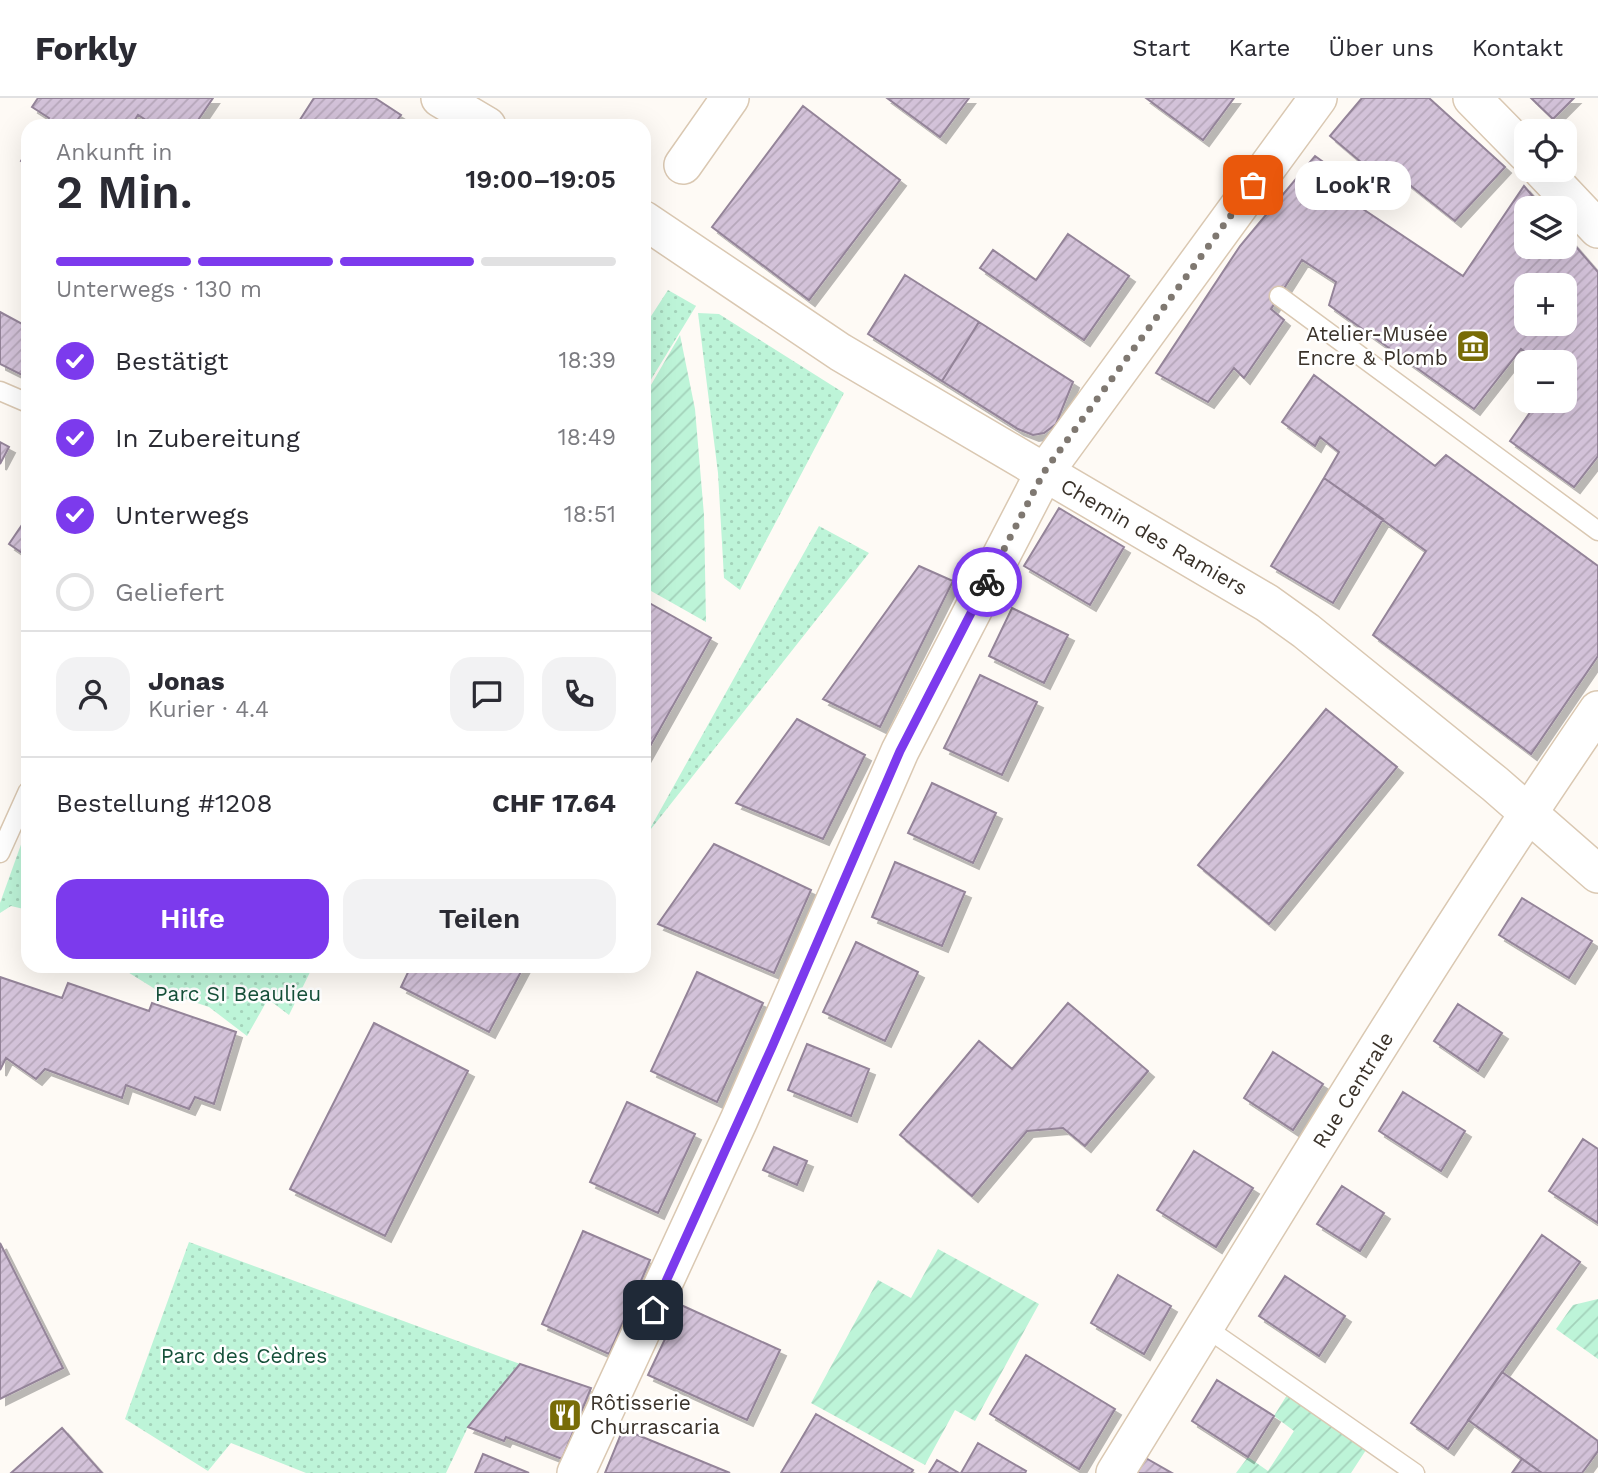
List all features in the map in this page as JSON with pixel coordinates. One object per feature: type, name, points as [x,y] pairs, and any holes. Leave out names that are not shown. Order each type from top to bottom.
[{"type":"street","points":[[440,98],[475,119]]},
{"type":"street","points":[[683,165],[730,98]]},
{"type":"street","points":[[576,1473],[739,1120],[900,751],[1044,472],[1214,250],[1318,98]]},
{"type":"street","points":[[1472,98],[1514,141]]},
{"type":"street","points":[[1553,182],[1598,229]]},
{"type":"street","name":"Chemin des Ramiers","points":[[651,225],[840,352],[1267,603],[1306,631],[1528,813],[1598,874]]},
{"type":"street","name":"Rue Centrale","points":[[1115,1473],[1528,813],[1598,710]]},
{"type":"lane","points":[[1279,296],[1598,531]]},
{"type":"lane","points":[[0,391],[21,400]]},
{"type":"lane","points":[[0,853],[21,806]]},
{"type":"lane","points":[[1205,1327],[1415,1473]]},
{"type":"green space","points":[[668,290],[696,306],[651,380],[651,316]]},
{"type":"green space","points":[[698,313],[719,314],[844,393],[740,590],[724,578],[718,473]]},
{"type":"green space","points":[[680,335],[695,409],[704,515],[706,622],[651,591],[651,385]]},
{"type":"green space","points":[[819,526],[869,553],[651,829]]},
{"type":"green space","points":[[21,845],[21,908],[11,906],[0,913],[0,903]]},
{"type":"green space","name":"Parc SI Beaulieu","points":[[129,973],[310,973],[289,1015],[268,999],[247,1036],[209,1007],[155,989]]},
{"type":"green space","name":"Parc des Cèdres","points":[[189,1242],[520,1364],[468,1427],[446,1473],[306,1473],[231,1443],[208,1471],[125,1419]]},
{"type":"green space","points":[[938,1249],[1039,1304],[975,1421],[955,1410],[925,1465],[811,1403],[878,1280],[911,1298]]},
{"type":"green space","points":[[1598,1299],[1598,1359],[1556,1329],[1573,1305]]},
{"type":"green space","points":[[1287,1395],[1366,1450],[1351,1473],[1236,1473],[1248,1457],[1268,1471],[1294,1431],[1274,1416]]},
{"type":"building","points":[[38,98],[213,98],[199,119],[144,119],[138,115],[135,119],[48,119],[32,107]]},
{"type":"building","points":[[314,98],[375,98],[401,115],[398,119],[300,119]]},
{"type":"building","points":[[887,98],[969,98],[940,137]]},
{"type":"building","points":[[1146,98],[1234,98],[1203,140]]},
{"type":"building","points":[[1362,98],[1429,98],[1505,167],[1455,221],[1387,167],[1374,173],[1330,136]]},
{"type":"building","points":[[1531,98],[1574,98],[1553,119]]},
{"type":"building","points":[[803,106],[900,180],[809,300],[712,227]]},
{"type":"building","points":[[1315,156],[1347,179],[1339,193],[1463,276],[1514,201],[1514,259],[1577,259],[1577,248],[1598,272],[1598,456],[1574,487],[1510,441],[1530,413],[1577,413],[1577,350],[1514,350],[1514,358],[1474,409],[1329,305],[1336,282],[1302,260],[1271,309],[1284,320],[1244,378],[1234,368],[1208,402],[1156,373],[1240,246]]},
{"type":"building","points":[[1524,186],[1533,196],[1517,196]]},
{"type":"building","points":[[1068,234],[1129,276],[1084,340],[980,268],[993,250],[1036,280]]},
{"type":"building","points":[[905,275],[979,322],[942,381],[868,334]]},
{"type":"building","points":[[0,312],[21,323],[21,374],[0,364]]},
{"type":"building","points":[[979,322],[1073,382],[1056,424],[1044,433],[1033,435],[1018,429],[942,381]]},
{"type":"building","points":[[1314,375],[1435,466],[1446,455],[1598,566],[1598,656],[1531,754],[1373,635],[1426,551],[1324,478],[1339,452],[1320,437],[1315,446],[1282,422]]},
{"type":"building","points":[[0,442],[9,447],[0,464]]},
{"type":"building","points":[[1324,478],[1383,519],[1333,603],[1271,566]]},
{"type":"building","points":[[1059,508],[1124,547],[1090,605],[1024,566]]},
{"type":"building","points":[[21,526],[21,552],[9,544]]},
{"type":"building","points":[[919,566],[953,581],[880,727],[823,699]]},
{"type":"building","points":[[651,604],[711,638],[651,745]]},
{"type":"building","points":[[1012,608],[1068,635],[1044,683],[989,656]]},
{"type":"building","points":[[980,675],[1037,702],[1002,775],[944,748]]},
{"type":"building","points":[[1326,709],[1397,767],[1269,924],[1198,865]]},
{"type":"building","points":[[797,719],[865,755],[823,839],[736,803]]},
{"type":"building","points":[[932,783],[996,813],[973,863],[908,833]]},
{"type":"building","points":[[714,844],[811,890],[774,973],[658,924]]},
{"type":"building","points":[[895,862],[965,892],[942,946],[872,917]]},
{"type":"building","points":[[1522,898],[1592,941],[1569,978],[1499,935]]},
{"type":"building","points":[[856,942],[918,972],[885,1041],[823,1012]]},
{"type":"building","points":[[697,972],[763,1003],[717,1102],[651,1071]]},
{"type":"building","points":[[408,973],[520,973],[489,1032],[401,987]]},
{"type":"building","points":[[0,977],[62,998],[68,983],[149,1011],[152,1003],[236,1032],[214,1104],[195,1097],[189,1109],[126,1085],[122,1098],[45,1069],[36,1079],[6,1058],[0,1070]]},
{"type":"building","points":[[1068,1003],[1148,1071],[1085,1146],[1063,1128],[1027,1131],[972,1196],[900,1135],[979,1041],[1012,1069]]},
{"type":"building","points":[[1458,1004],[1502,1033],[1478,1071],[1434,1041]]},
{"type":"building","points":[[374,1023],[468,1071],[385,1236],[290,1189]]},
{"type":"building","points":[[807,1044],[869,1069],[851,1116],[788,1090]]},
{"type":"building","points":[[1273,1052],[1323,1084],[1293,1130],[1244,1098]]},
{"type":"building","points":[[1403,1092],[1465,1131],[1441,1171],[1379,1131]]},
{"type":"building","points":[[627,1102],[695,1134],[658,1213],[590,1182]]},
{"type":"building","points":[[1583,1139],[1598,1149],[1598,1223],[1549,1191]]},
{"type":"building","points":[[774,1147],[807,1161],[797,1185],[763,1170]]},
{"type":"building","points":[[1194,1151],[1253,1188],[1216,1247],[1157,1210]]},
{"type":"building","points":[[1342,1186],[1384,1213],[1360,1251],[1317,1224]]},
{"type":"building","points":[[583,1231],[650,1260],[609,1354],[542,1324]]},
{"type":"building","points":[[1542,1235],[1580,1262],[1448,1449],[1411,1423]]},
{"type":"building","points":[[0,1243],[63,1368],[0,1399]]},
{"type":"building","points":[[1118,1275],[1171,1306],[1144,1354],[1091,1323]]},
{"type":"building","points":[[1285,1276],[1345,1316],[1319,1356],[1259,1316]]},
{"type":"building","points":[[681,1305],[780,1350],[747,1420],[648,1375]]},
{"type":"building","points":[[1026,1355],[1115,1409],[1079,1469],[990,1414]]},
{"type":"building","points":[[520,1364],[591,1388],[562,1459],[506,1437],[504,1441],[468,1427]]},
{"type":"building","points":[[1502,1372],[1598,1441],[1598,1451],[1582,1473],[1542,1473],[1468,1420]]},
{"type":"building","points":[[1217,1380],[1274,1416],[1248,1457],[1192,1421]]},
{"type":"building","points":[[816,1414],[913,1470],[911,1473],[781,1473]]},
{"type":"building","points":[[62,1428],[102,1473],[11,1473]]},
{"type":"building","points":[[623,1429],[730,1473],[605,1473]]},
{"type":"building","points":[[978,1443],[1026,1471],[1025,1473],[961,1473]]},
{"type":"building","points":[[483,1454],[529,1473],[475,1473]]},
{"type":"building","points":[[1144,1457],[1172,1473],[1135,1473]]},
{"type":"building","points":[[1522,1459],[1542,1473],[1512,1473]]},
{"type":"building","points":[[937,1460],[959,1473],[929,1473]]},
{"type":"way so far","points":[[987,582],[1044,472],[1253,185]]},
{"type":"place","name":"Look'R","points":[[1253,185]]},
{"type":"place","name":"Atelier-Musée Encre & Plomb","points":[[1473,346]]},
{"type":"place","name":"Rôtisserie Churrascaria","points":[[565,1415]]},
{"type":"route","points":[[653,1310],[772,1047],[900,751],[987,582]]}]
